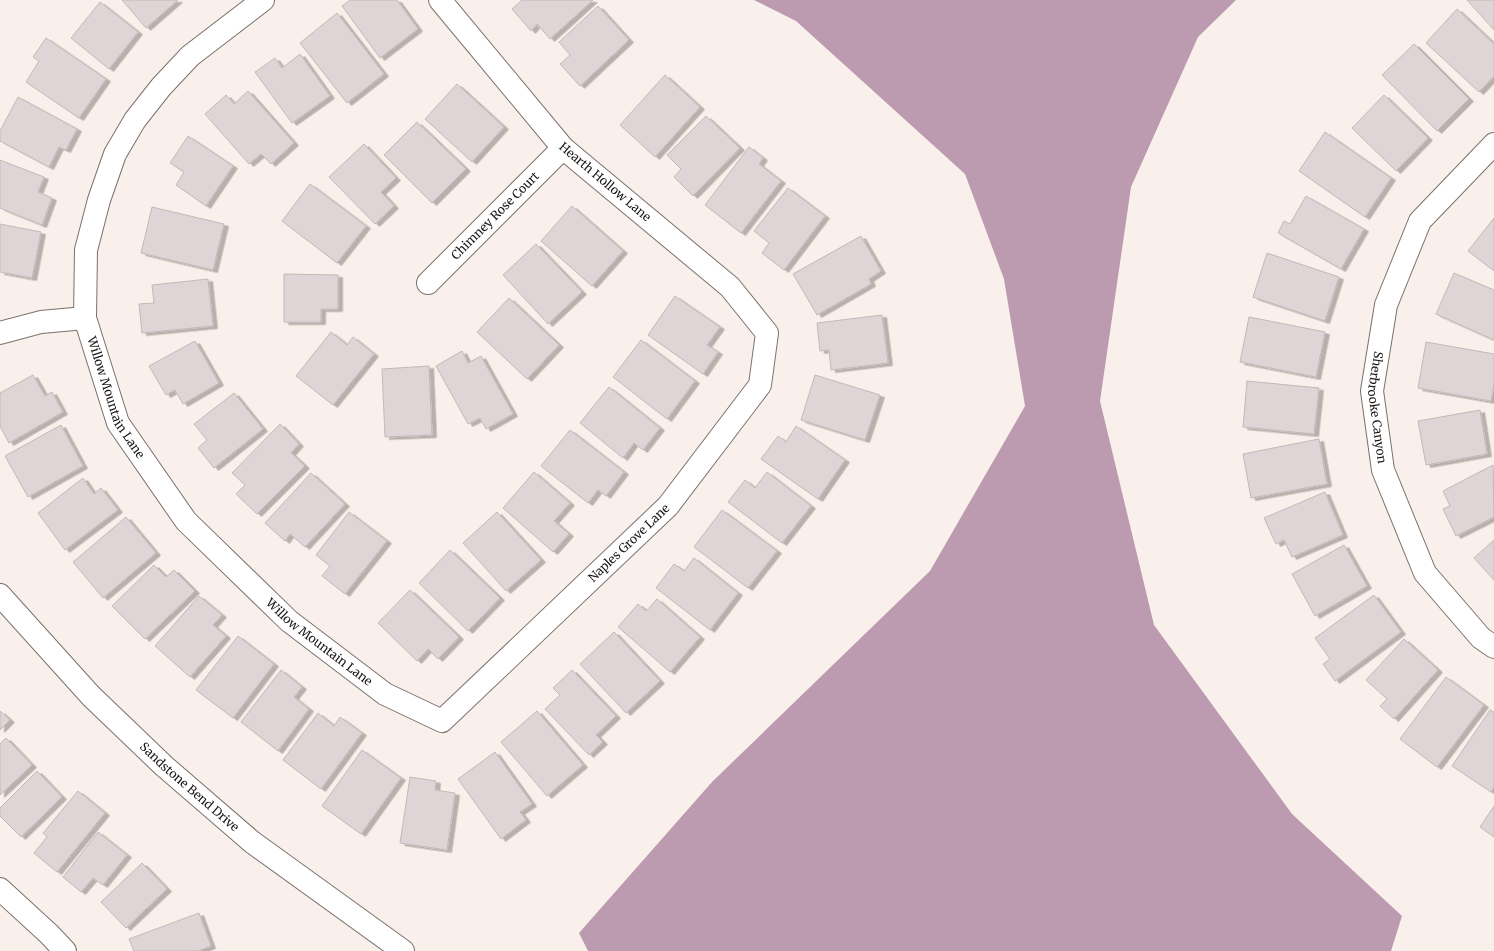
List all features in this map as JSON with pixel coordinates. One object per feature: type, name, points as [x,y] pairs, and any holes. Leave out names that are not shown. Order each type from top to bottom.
[{"type":"street","name":"Willow Mountain Lane","points":[[262,0],[190,56],[161,87],[135,120],[115,154],[99,200],[86,250],[85,318],[118,423],[186,521],[288,621],[386,694],[442,721]]},
{"type":"street","name":"Hearth Hollow Lane","points":[[440,0],[563,148],[730,287],[767,333]]},
{"type":"street","name":"Sherbrooke Canyon","points":[[1494,144],[1420,221],[1386,305],[1372,391],[1383,470],[1425,573],[1481,638],[1494,647]]},
{"type":"street","name":"Chimney Rose Court","points":[[428,283],[563,148]]},
{"type":"street","points":[[0,333],[41,322],[85,318]]},
{"type":"street","name":"Naples Grove Lane","points":[[442,721],[668,506],[760,386],[767,333]]},
{"type":"street","name":"Sandstone Bend Drive","points":[[0,595],[91,696],[164,766],[252,842],[403,951]]},
{"type":"street","points":[[0,889],[49,934],[65,951]]},
{"type":"shaded area","points":[[754,0],[1236,0],[1198,37],[1131,187],[1100,401],[1154,625],[1292,814],[1402,916],[1391,951],[588,951],[579,933],[712,782],[930,571],[1025,406],[1004,279],[965,174],[796,21]]},
{"type":"building","points":[[122,0],[178,0],[146,28]]},
{"type":"building","points":[[350,0],[397,0],[418,29],[380,58],[342,6]]},
{"type":"building","points":[[522,0],[593,0],[550,39],[537,24],[531,31],[512,9]]},
{"type":"building","points":[[1467,0],[1494,0],[1494,30]]},
{"type":"building","points":[[100,2],[138,32],[109,69],[71,38]]},
{"type":"building","points":[[598,6],[629,40],[580,86],[560,64],[570,55],[559,42]]},
{"type":"building","points":[[1457,9],[1494,44],[1494,76],[1479,92],[1426,43]]},
{"type":"building","points":[[337,13],[384,74],[347,103],[300,43]]},
{"type":"building","points":[[46,38],[106,79],[79,118],[26,82],[39,61],[33,57]]},
{"type":"building","points":[[1414,44],[1469,99],[1437,131],[1382,75]]},
{"type":"building","points":[[300,54],[330,96],[292,123],[255,72],[275,58],[282,68]]},
{"type":"building","points":[[665,75],[700,107],[655,157],[620,125]]},
{"type":"building","points":[[457,84],[504,127],[472,162],[425,119]]},
{"type":"building","points":[[248,91],[294,143],[271,164],[261,154],[249,164],[205,114],[226,95],[234,104]]},
{"type":"building","points":[[1384,95],[1428,138],[1396,171],[1352,128]]},
{"type":"building","points":[[18,97],[77,129],[66,150],[59,147],[49,167],[0,141],[0,131]]},
{"type":"building","points":[[706,116],[740,148],[693,196],[674,177],[681,169],[667,155]]},
{"type":"building","points":[[417,122],[466,169],[432,203],[384,155]]},
{"type":"building","points":[[1325,132],[1391,178],[1365,217],[1299,171]]},
{"type":"building","points":[[188,136],[233,166],[206,206],[176,185],[184,172],[170,163]]},
{"type":"building","points":[[364,144],[396,178],[381,192],[394,206],[375,224],[329,177]]},
{"type":"building","points":[[749,147],[763,158],[759,164],[781,181],[741,233],[705,205]]},
{"type":"building","points":[[0,160],[44,177],[38,192],[52,198],[42,225],[0,208]]},
{"type":"building","points":[[310,184],[366,226],[337,263],[282,221]]},
{"type":"building","points":[[788,188],[825,216],[784,270],[762,253],[769,243],[754,231]]},
{"type":"building","points":[[1306,196],[1364,229],[1341,269],[1278,233],[1284,221],[1290,224]]},
{"type":"building","points":[[572,206],[623,251],[592,286],[541,241]]},
{"type":"building","points":[[152,207],[224,224],[213,270],[141,253]]},
{"type":"building","points":[[1494,218],[1494,271],[1468,251]]},
{"type":"building","points":[[0,224],[41,232],[32,278],[0,272]]},
{"type":"building","points":[[861,236],[881,271],[869,279],[871,284],[817,315],[793,274]]},
{"type":"building","points":[[536,244],[582,292],[548,324],[503,275]]},
{"type":"building","points":[[1267,253],[1339,277],[1325,321],[1253,297]]},
{"type":"building","points":[[1454,273],[1494,290],[1494,340],[1436,314]]},
{"type":"building","points":[[284,274],[338,275],[338,309],[321,309],[321,322],[284,322]]},
{"type":"building","points":[[208,279],[213,326],[142,333],[139,304],[154,303],[152,285]]},
{"type":"building","points":[[675,296],[720,327],[707,345],[718,352],[703,374],[648,335]]},
{"type":"building","points":[[509,298],[559,345],[527,379],[477,332]]},
{"type":"building","points":[[882,315],[888,363],[831,370],[829,350],[820,351],[817,323]]},
{"type":"building","points":[[1249,317],[1325,332],[1316,377],[1240,362]]},
{"type":"building","points":[[331,332],[347,345],[353,337],[374,354],[333,405],[296,376]]},
{"type":"building","points":[[641,340],[695,381],[667,419],[613,377]]},
{"type":"building","points":[[195,341],[219,383],[183,404],[175,390],[166,395],[149,366]]},
{"type":"building","points":[[1426,342],[1494,354],[1494,384],[1491,401],[1418,388]]},
{"type":"building","points":[[462,351],[468,363],[481,356],[513,414],[486,429],[480,418],[468,424],[436,366]]},
{"type":"building","points":[[429,366],[432,435],[385,437],[382,369]]},
{"type":"building","points":[[33,375],[45,396],[52,392],[63,412],[9,443],[0,426],[0,393]]},
{"type":"building","points":[[815,375],[880,395],[865,440],[801,420]]},
{"type":"building","points":[[1247,381],[1319,388],[1314,434],[1243,427]]},
{"type":"building","points":[[609,387],[660,428],[643,450],[634,443],[623,458],[580,423]]},
{"type":"building","points":[[234,393],[263,429],[214,468],[198,448],[207,440],[194,424]]},
{"type":"building","points":[[1480,410],[1487,454],[1426,465],[1418,421]]},
{"type":"building","points":[[280,424],[299,444],[291,453],[305,466],[257,514],[236,494],[245,485],[232,473]]},
{"type":"building","points":[[61,425],[83,466],[28,497],[5,456]]},
{"type":"building","points":[[796,426],[845,460],[818,499],[761,459],[778,436],[786,442]]},
{"type":"building","points":[[570,430],[624,472],[606,496],[598,490],[588,503],[541,466]]},
{"type":"building","points":[[1319,439],[1327,484],[1251,498],[1243,454]]},
{"type":"building","points":[[1493,465],[1494,517],[1456,536],[1443,509],[1450,506],[1443,491]]},
{"type":"building","points":[[534,472],[570,503],[554,521],[569,534],[553,552],[503,508]]},
{"type":"building","points":[[767,472],[811,506],[782,543],[728,502],[745,480],[755,488]]},
{"type":"building","points":[[311,473],[345,504],[305,547],[290,534],[285,541],[265,523]]},
{"type":"building","points":[[83,478],[94,494],[101,488],[118,510],[65,550],[38,513]]},
{"type":"building","points":[[1325,492],[1343,535],[1292,557],[1284,540],[1276,544],[1264,518]]},
{"type":"building","points":[[722,510],[777,551],[748,588],[694,547]]},
{"type":"building","points":[[349,512],[387,541],[345,594],[322,576],[330,566],[316,555]]},
{"type":"building","points":[[497,512],[541,560],[506,591],[463,543]]},
{"type":"building","points":[[126,517],[156,553],[103,598],[73,562]]},
{"type":"building","points":[[1494,540],[1494,580],[1474,558]]},
{"type":"building","points":[[1344,545],[1367,586],[1315,616],[1292,574]]},
{"type":"building","points":[[450,550],[500,598],[468,631],[419,583]]},
{"type":"building","points":[[694,558],[738,593],[710,630],[656,588],[674,564],[684,571]]},
{"type":"building","points":[[154,565],[166,577],[174,570],[195,591],[145,639],[112,606]]},
{"type":"building","points":[[410,590],[459,637],[438,659],[428,649],[417,661],[378,623]]},
{"type":"building","points":[[1374,595],[1401,632],[1335,681],[1323,664],[1330,659],[1315,638]]},
{"type":"building","points":[[199,596],[222,615],[213,625],[226,636],[190,677],[155,646]]},
{"type":"building","points":[[657,599],[700,637],[670,672],[618,627],[638,604],[646,611]]},
{"type":"building","points":[[614,632],[660,681],[626,713],[580,664]]},
{"type":"building","points":[[238,636],[274,664],[233,718],[196,690]]},
{"type":"building","points":[[1404,639],[1438,670],[1394,719],[1380,706],[1387,699],[1366,680]]},
{"type":"building","points":[[281,670],[302,687],[294,697],[309,709],[278,751],[241,722]]},
{"type":"building","points":[[572,670],[616,716],[596,735],[603,742],[589,755],[545,709],[560,695],[553,688]]},
{"type":"building","points":[[1446,677],[1484,705],[1437,767],[1400,739]]},
{"type":"building","points":[[1490,710],[1494,712],[1494,787],[1491,792],[1452,766]]},
{"type":"building","points":[[0,711],[10,720],[0,730]]},
{"type":"building","points":[[537,711],[583,765],[547,796],[501,742]]},
{"type":"building","points":[[318,713],[334,726],[340,717],[362,733],[321,789],[283,760]]},
{"type":"building","points":[[6,738],[32,765],[0,795],[0,744]]},
{"type":"building","points":[[362,750],[401,778],[361,834],[322,806]]},
{"type":"building","points":[[495,752],[532,804],[520,812],[526,820],[501,839],[458,779]]},
{"type":"building","points":[[37,771],[62,797],[21,837],[0,816],[0,808]]},
{"type":"building","points":[[410,777],[436,781],[435,790],[455,793],[447,850],[400,843]]},
{"type":"building","points":[[78,791],[105,813],[57,872],[34,853],[47,837],[43,833]]},
{"type":"building","points":[[1494,806],[1494,837],[1480,827]]},
{"type":"building","points":[[98,832],[127,855],[103,885],[93,878],[81,892],[63,877]]},
{"type":"building","points":[[142,863],[167,889],[126,928],[101,902]]},
{"type":"building","points":[[199,913],[211,946],[198,951],[134,951],[129,939]]}]
